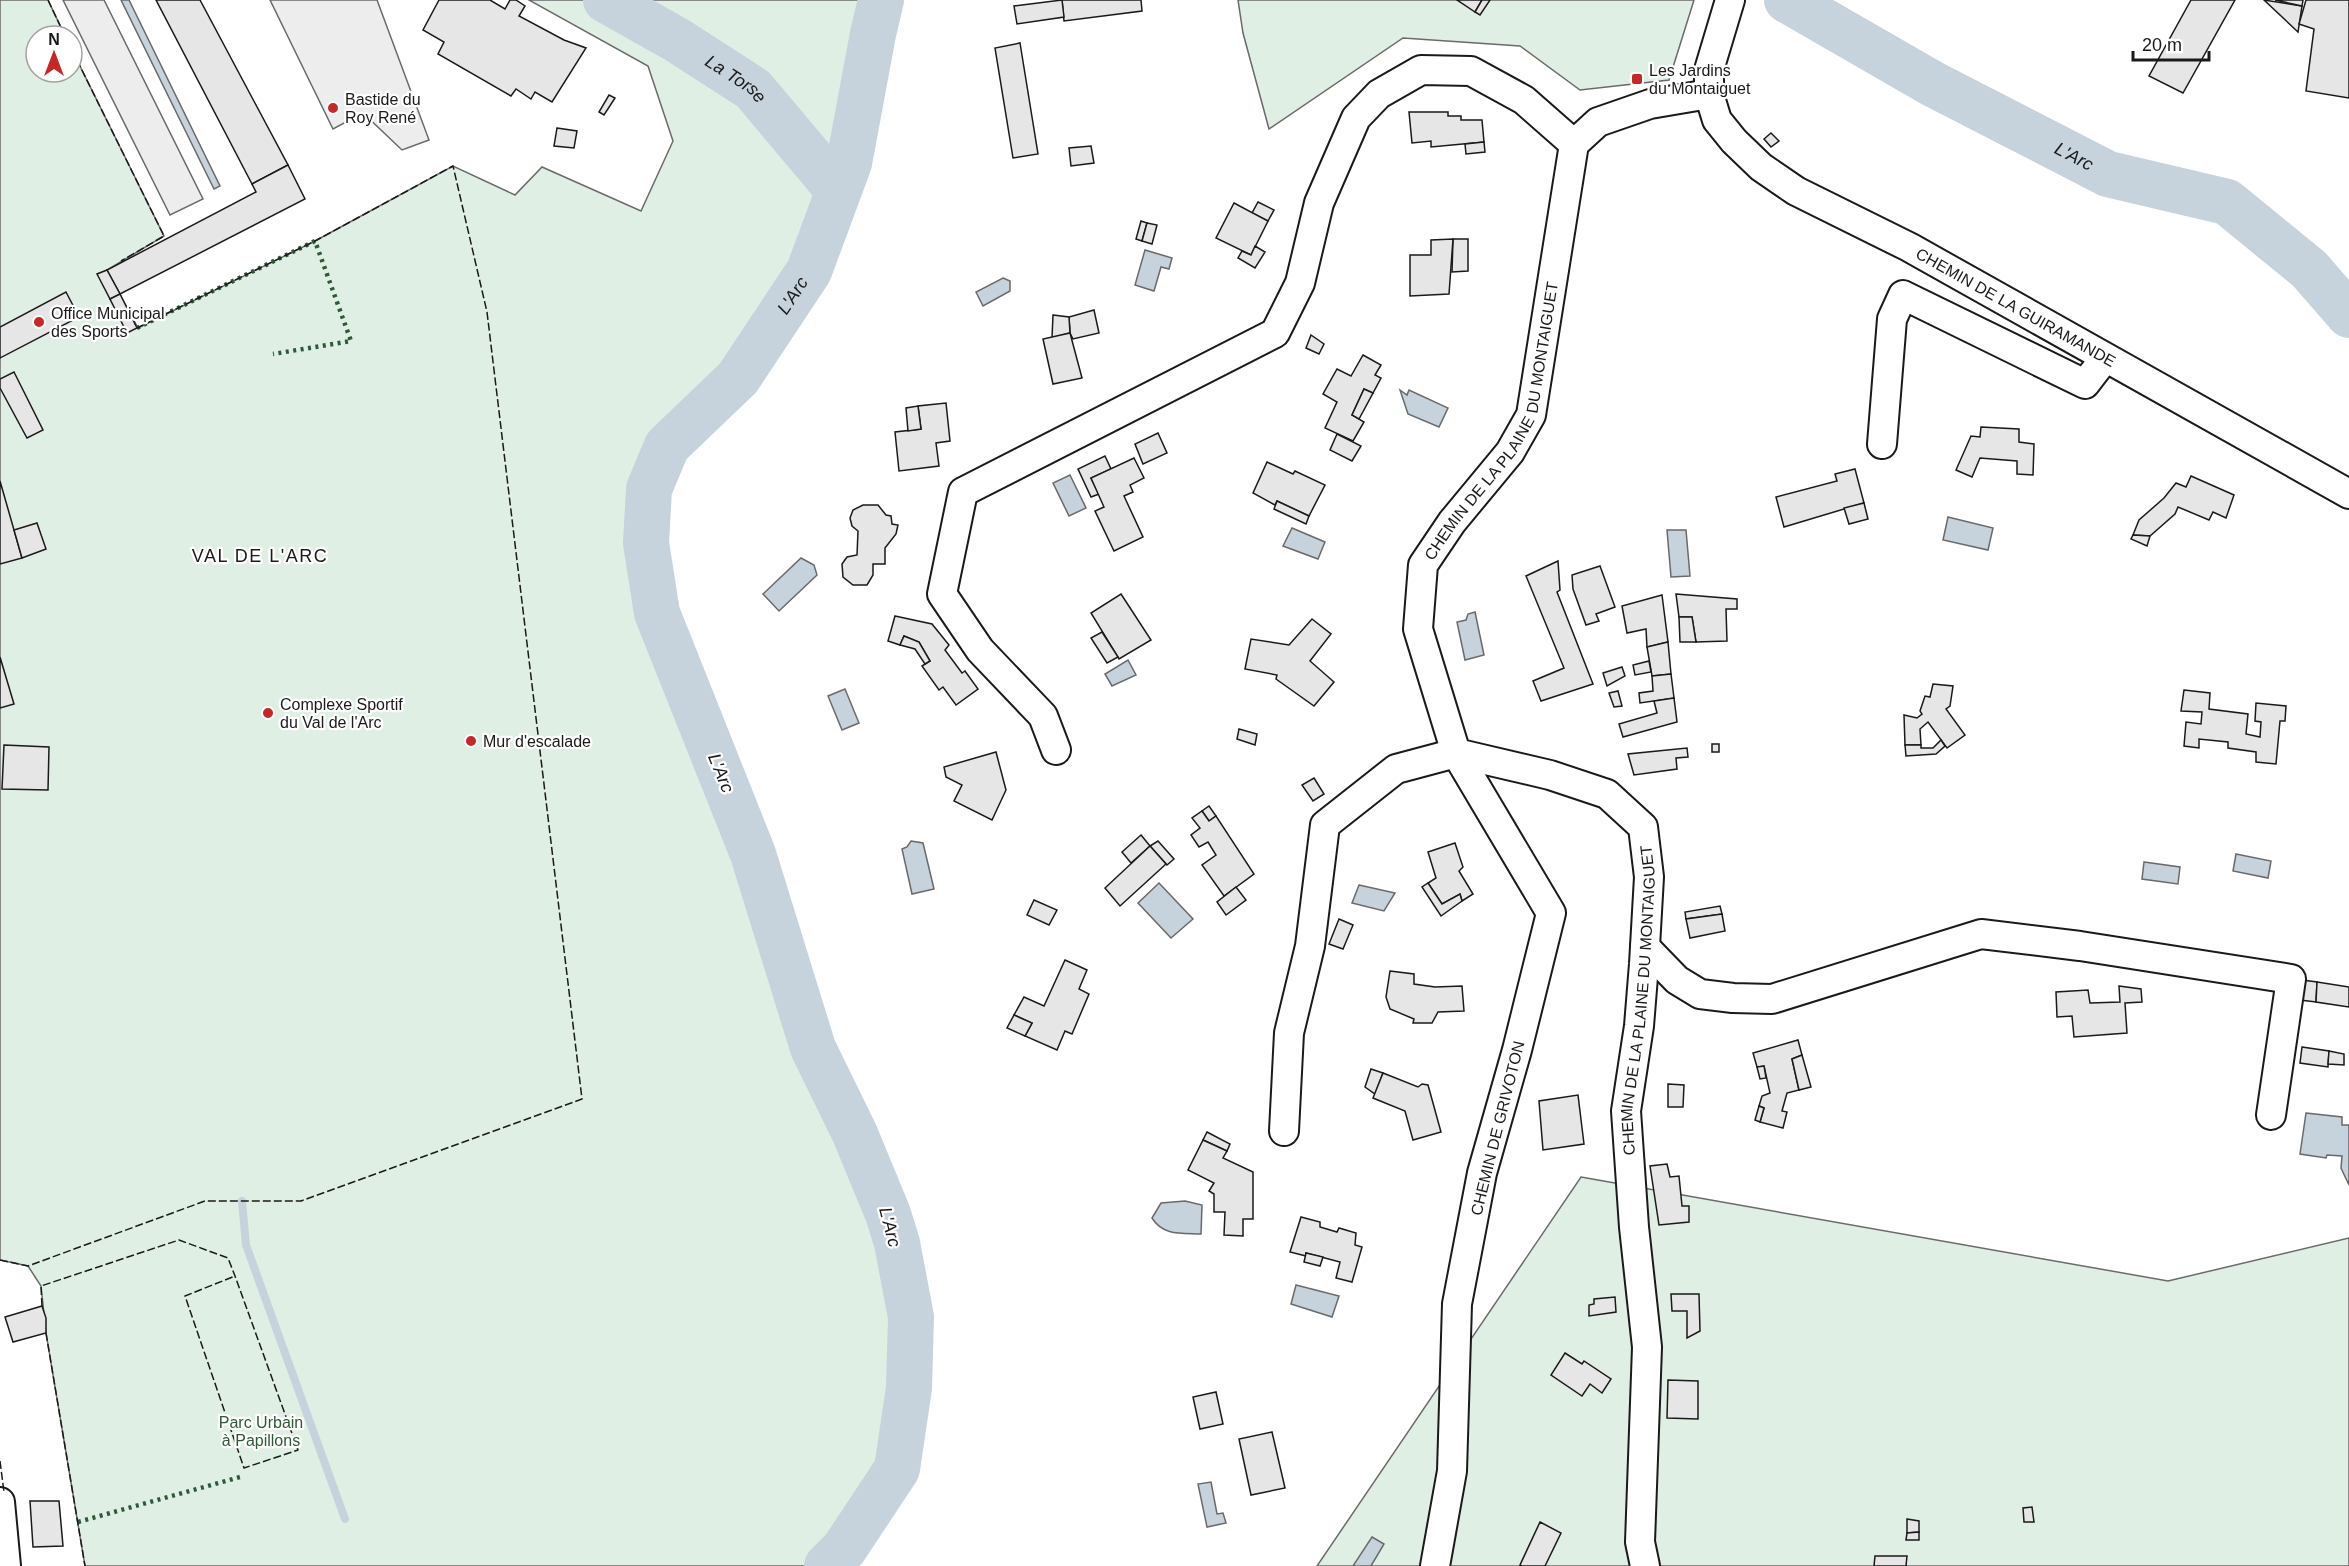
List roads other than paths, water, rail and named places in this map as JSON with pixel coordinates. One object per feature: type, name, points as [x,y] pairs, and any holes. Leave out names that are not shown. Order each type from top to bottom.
[{"type":"street","points":[[1056,750],[1043,716],[980,650],[942,594],[963,492],[1275,333],[1300,283],[1319,203],[1356,118],[1379,94],[1421,70],[1471,71],[1524,100],[1574,144],[1598,122],[1650,104],[1709,94],[1709,70],[1730,0]]},
{"type":"street","name":"CHEMIN DE LA GUIRAMANDE","points":[[1709,94],[1717,120],[1734,141],[1761,167],[1796,191],[1909,247],[2349,494]]},
{"type":"street","name":"CHEMIN DE LA PLAINE DU MONTAIGUET","points":[[1574,144],[1531,415],[1510,452],[1452,522],[1423,565],[1418,629],[1456,753],[1550,775],[1607,794],[1643,827],[1649,877],[1645,947],[1639,1026],[1626,1112],[1634,1227],[1647,1347],[1640,1542],[1645,1566]]},
{"type":"street","points":[[1882,444],[1892,319],[1903,295],[2085,384],[2105,358]]},
{"type":"street","points":[[1284,1131],[1289,1033],[1310,946],[1325,825],[1396,769],[1456,753]]},
{"type":"street","name":"CHEMIN DE GRIVOTON","points":[[1435,1566],[1452,1472],[1458,1304],[1482,1173],[1517,1050],[1551,913],[1456,753]]},
{"type":"street","points":[[1645,947],[1685,985],[1700,994],[1733,998],[1772,999],[1981,934],[2080,946],[2291,979],[2271,1115]]},
{"type":"street","points":[[0,1502],[6,1566]]},
{"type":"waterway","name":"La Torse","points":[[606,0],[677,40],[753,89],[838,190]]},
{"type":"waterway","name":"L'Arc","points":[[827,1566],[844,1549],[897,1469],[909,1388],[911,1317],[897,1243],[888,1214],[855,1134],[813,1048],[753,854],[657,613],[646,543],[649,489],[667,446],[738,378],[809,271],[849,163],[881,0]]},
{"type":"waterway","name":"L'Arc","points":[[1787,0],[1933,84],[2108,174],[2227,202],[2309,269],[2349,315]]},
{"type":"waterway","points":[[242,1201],[246,1245],[345,1519]]},
{"type":"place","name":"Les Jardins du Montaiguet","points":[[1637,79]]},
{"type":"place","name":"Bastide du Roy René","points":[[333,108]]},
{"type":"place","name":"Office Municipal des Sports","points":[[39,322]]},
{"type":"place","name":"Complexe Sportif du Val de l'Arc","points":[[268,713]]},
{"type":"place","name":"Mur d'escalade","points":[[471,741]]},
{"type":"district","name":"VAL DE L'ARC","points":[[260,556]]},
{"type":"park label","name":"Parc Urbain à Papillons","points":[[261,1431]]}]
